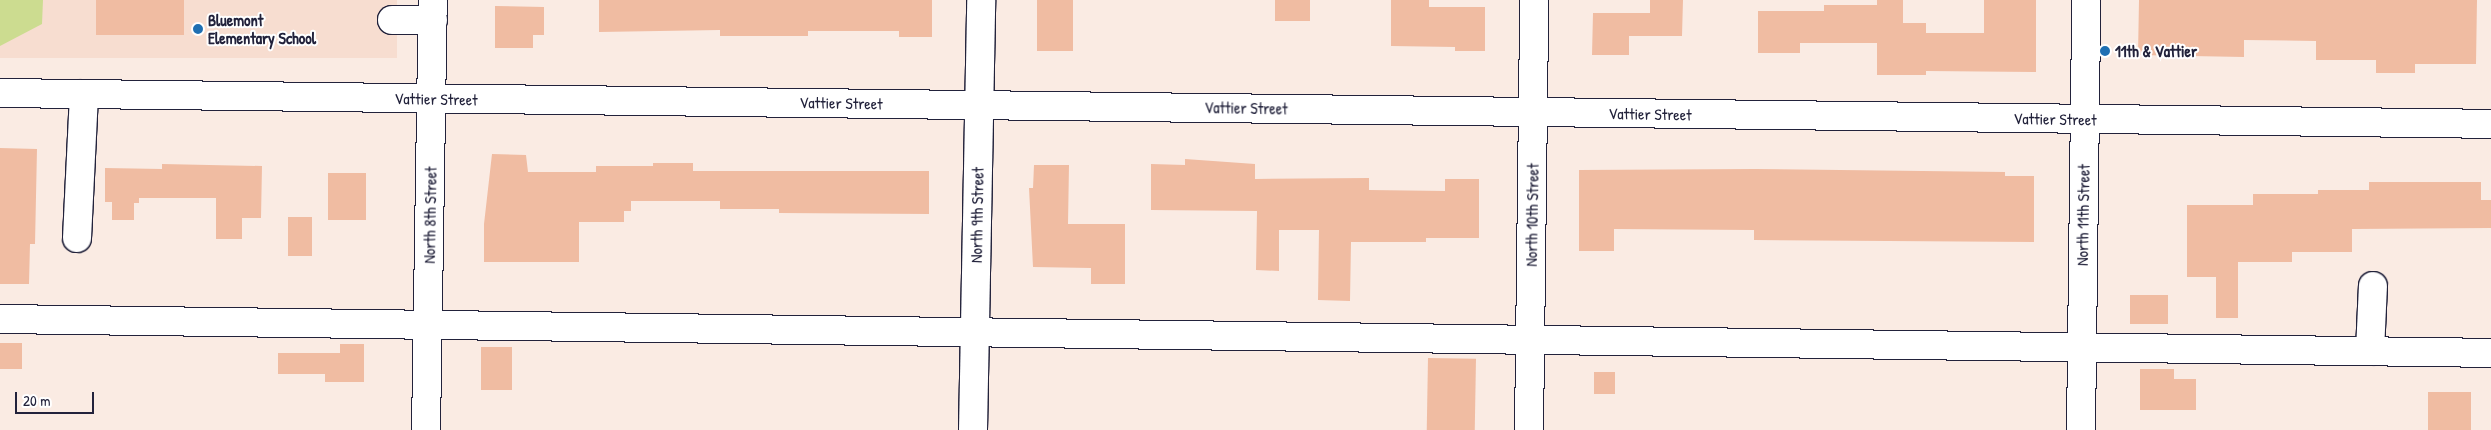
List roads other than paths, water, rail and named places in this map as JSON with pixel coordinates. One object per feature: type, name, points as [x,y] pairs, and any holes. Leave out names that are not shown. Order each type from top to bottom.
[{"type":"street","name":"North 9th Street","points":[[973,430],[981,0]]},
{"type":"street","name":"North 10th Street","points":[[1529,430],[1534,0]]},
{"type":"street","name":"North 11th Street","points":[[2081,430],[2086,0]]},
{"type":"street","points":[[392,20],[433,10]]},
{"type":"street","name":"North 8th Street","points":[[426,430],[433,10]]},
{"type":"street","name":"Vattier Street","points":[[0,93],[2491,124]]},
{"type":"street","points":[[77,238],[84,94]]},
{"type":"street","points":[[2370,351],[2373,286]]},
{"type":"street","points":[[0,319],[1530,341],[2082,345],[2491,353]]},
{"type":"place","name":"Bluemont Elementary School","points":[[198,29]]},
{"type":"place","name":"11th & Vattier","points":[[2105,51]]}]
